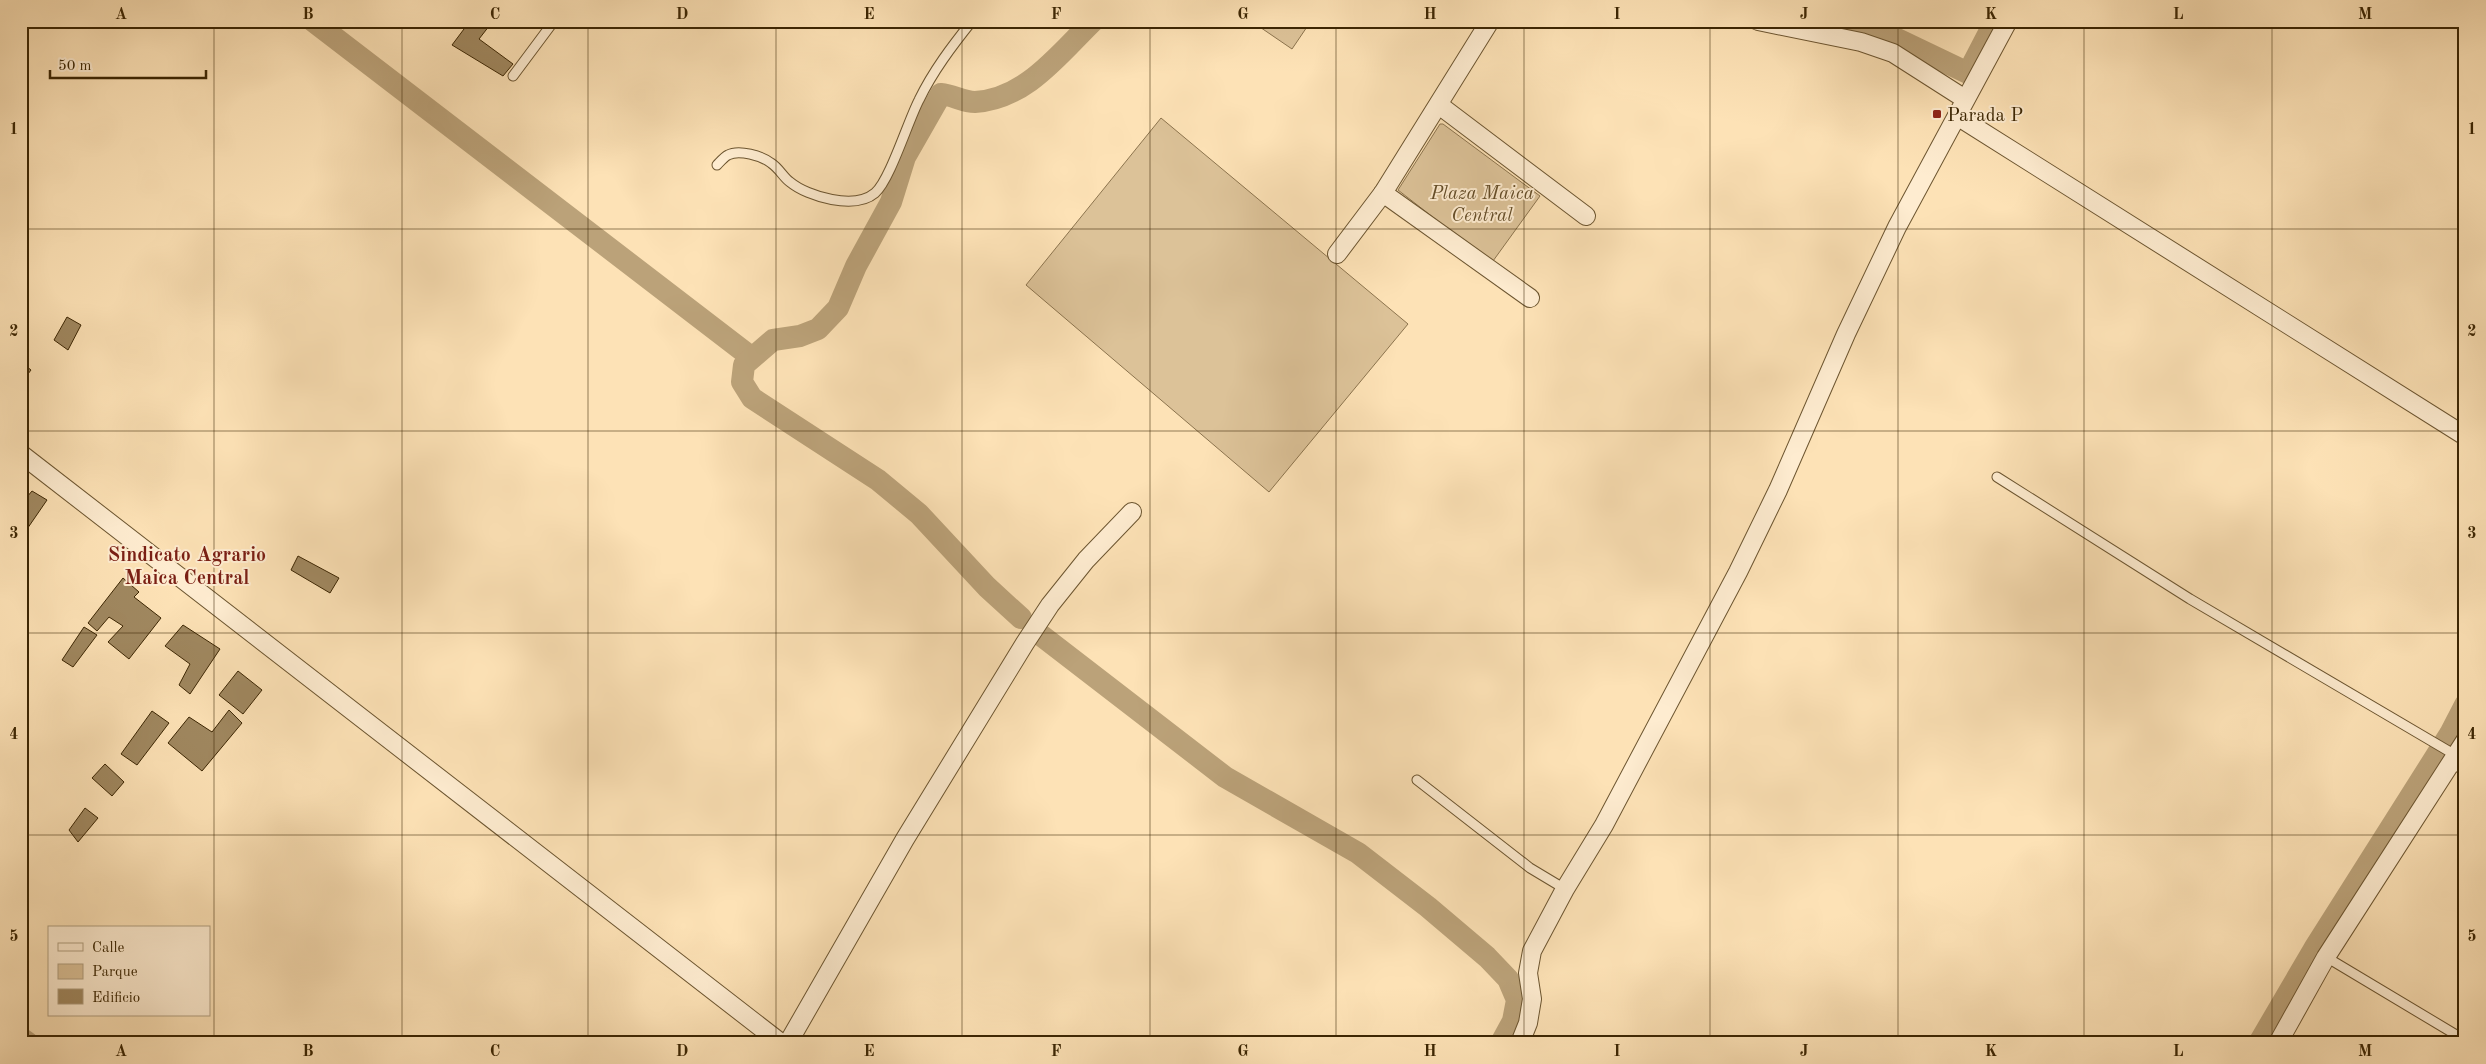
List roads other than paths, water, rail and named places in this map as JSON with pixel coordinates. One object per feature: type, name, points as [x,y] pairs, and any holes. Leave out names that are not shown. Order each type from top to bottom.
[{"type":"street","points":[[1337,254],[1383,193],[1490,21]]},
{"type":"street","points":[[1758,21],[1861,42],[1893,53],[1965,99]]},
{"type":"street","points":[[1520,1043],[1528,1023],[1532,999],[1528,973],[1532,951],[1565,889],[1604,825],[1738,572],[1778,490],[1846,334],[1897,227],[2008,21]]},
{"type":"street","points":[[1439,105],[1586,216]]},
{"type":"street","points":[[1957,116],[2465,436]]},
{"type":"street","points":[[1383,193],[1530,298]]},
{"type":"street","points":[[21,454],[781,1043]]},
{"type":"street","points":[[788,1043],[905,839],[1025,643],[1050,605],[1086,560],[1132,512]]},
{"type":"street","points":[[2280,1041],[2326,957],[2459,758]]},
{"type":"lane","points":[[513,76],[554,21]]},
{"type":"lane","points":[[717,165],[728,155],[740,152],[771,162],[790,183],[814,194],[846,203],[864,200],[876,192],[886,178],[918,100],[972,21]]},
{"type":"lane","points":[[1997,477],[2190,599],[2459,758]]},
{"type":"lane","points":[[1417,780],[1508,852],[1565,889]]},
{"type":"lane","points":[[2326,957],[2458,1036]]},
{"type":"waterway","points":[[313,21],[751,357]]},
{"type":"waterway","points":[[1021,618],[987,587],[919,514],[878,480],[752,398],[742,382],[744,365],[773,340],[800,336],[818,329],[838,308],[856,266],[891,202],[905,157],[941,94],[975,102],[993,99],[1010,93],[1040,73],[1093,21]]},
{"type":"waterway","points":[[1841,21],[1876,29],[1968,73],[1995,21]]},
{"type":"waterway","points":[[1042,636],[1225,777],[1358,853],[1428,907],[1487,957],[1508,979],[1517,1000],[1513,1021],[1501,1043]]},
{"type":"waterway","points":[[2259,1043],[2314,949],[2450,734],[2465,705]]},
{"type":"waterway","points":[[21,1038],[28,1043]]},
{"type":"place","name":"Parada P","points":[[1937,114]]},
{"type":"district","name":"Sindicato Agrario Maica Central","points":[[187,566]]},
{"type":"park label","name":"Plaza Maica Central","points":[[1482,203]]}]
